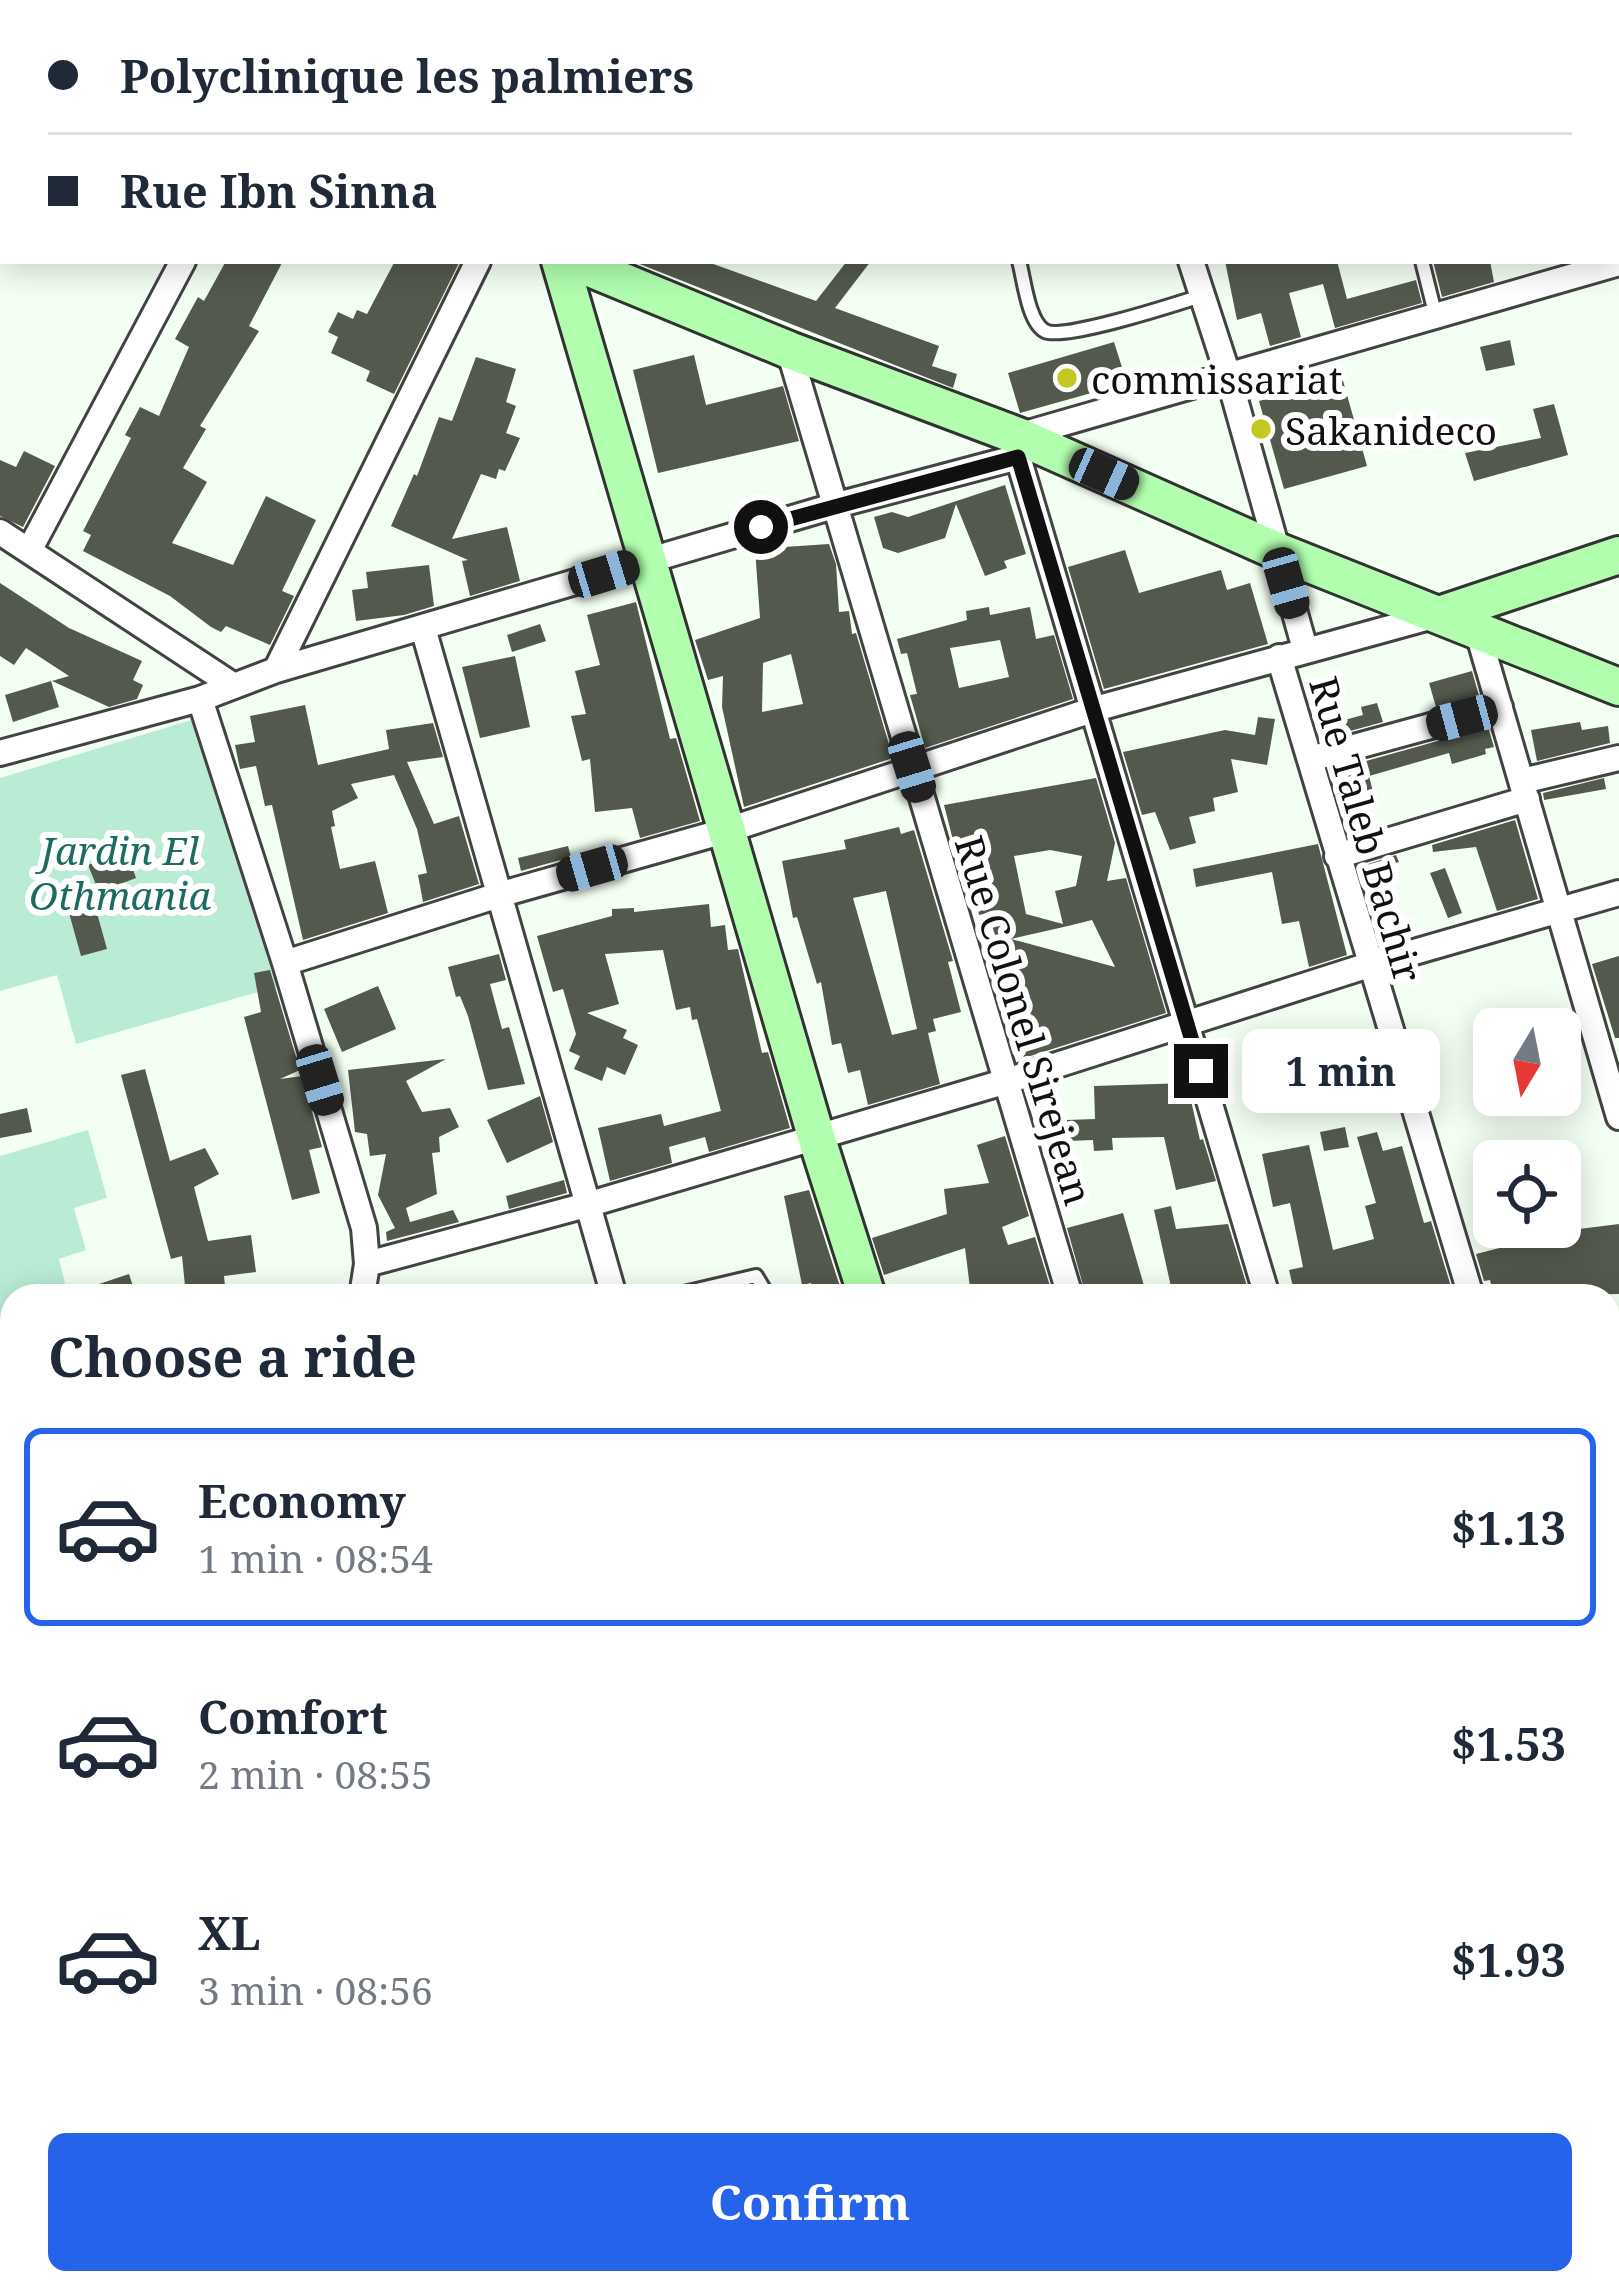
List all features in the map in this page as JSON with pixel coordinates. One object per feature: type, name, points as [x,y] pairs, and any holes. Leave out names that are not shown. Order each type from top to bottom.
[{"type":"street","points":[[30,548],[181,264]]},
{"type":"street","points":[[276,670],[477,264]]},
{"type":"street","points":[[561,264],[862,1284]]},
{"type":"street","points":[[580,264],[1018,447],[1619,687]]},
{"type":"street","points":[[1192,264],[1306,649]]},
{"type":"street","points":[[0,753],[200,699],[276,670],[836,506],[1229,378],[1612,264]]},
{"type":"street","name":"Rue Colonel Sirejean","points":[[789,350],[1066,1284]]},
{"type":"street","points":[[1018,447],[1263,1284]]},
{"type":"street","points":[[0,532],[234,686]]},
{"type":"street","points":[[285,963],[502,894],[728,830],[1095,709],[1439,615],[1619,555]]},
{"type":"street","points":[[423,628],[611,1284]]},
{"type":"street","points":[[1478,633],[1619,1118]]},
{"type":"street","name":"Rue Taleb Bachir","points":[[1279,657],[1467,1284]]},
{"type":"street","points":[[200,699],[360,1213],[367,1264],[364,1284]]},
{"type":"street","points":[[1310,759],[1500,707]]},
{"type":"street","points":[[1337,856],[1619,758]]},
{"type":"street","points":[[367,1264],[590,1204],[1007,1081],[1369,965],[1619,893]]},
{"type":"lane","points":[[1020,264],[1035,318],[1049,334],[1078,331],[1203,296]]},
{"type":"lane","points":[[1423,264],[1436,317]]},
{"type":"lane","points":[[722,1284],[756,1276],[761,1284]]},
{"type":"green space","name":"Jardin El Othmania","points":[[201,717],[279,986],[76,1044],[57,975],[0,991],[0,778]]},
{"type":"green space","points":[[88,1130],[107,1198],[74,1208],[86,1250],[59,1259],[65,1284],[0,1284],[0,1156]]},
{"type":"building","points":[[224,264],[281,264],[249,326],[259,331],[200,426],[206,429],[183,468],[207,482],[172,543],[233,565],[266,496],[316,520],[282,591],[294,596],[270,645],[226,626],[221,632],[211,627],[170,596],[83,551],[91,535],[83,531],[131,438],[125,435],[140,407],[159,416],[189,347],[175,339],[198,297],[204,301]]},
{"type":"building","points":[[393,264],[459,264],[394,394],[366,381],[370,371],[331,353],[338,337],[328,332],[338,312],[353,319],[357,310],[367,314]]},
{"type":"building","points":[[640,264],[713,264],[816,301],[845,264],[869,264],[835,308],[939,346],[932,366],[957,374],[953,388]]},
{"type":"building","points":[[1226,264],[1338,264],[1347,299],[1416,280],[1422,303],[1335,328],[1323,284],[1289,293],[1301,337],[1270,346],[1261,313],[1237,320]]},
{"type":"building","points":[[1434,264],[1491,264],[1494,282],[1442,297]]},
{"type":"building","points":[[1510,340],[1515,365],[1486,371],[1480,347]]},
{"type":"building","name":"commissariat","points":[[1114,342],[1127,383],[1020,413],[1008,373]]},
{"type":"building","points":[[694,355],[706,405],[783,386],[799,441],[658,473],[633,370]]},
{"type":"building","points":[[476,357],[516,369],[506,402],[516,406],[506,433],[520,438],[505,471],[499,469],[496,479],[481,474],[452,539],[507,527],[520,581],[470,596],[462,561],[468,560],[391,526],[414,474],[417,476],[439,417],[452,421]]},
{"type":"building","points":[[1342,377],[1367,466],[1284,489],[1259,401]]},
{"type":"building","points":[[1554,404],[1568,455],[1474,481],[1465,453],[1541,438],[1533,409]]},
{"type":"building","points":[[24,451],[55,466],[23,527],[0,516],[0,460],[16,467]]},
{"type":"building","points":[[1005,485],[1026,554],[1004,561],[1007,568],[985,576],[956,504],[945,538],[898,553],[883,548],[874,517],[892,512],[908,517]]},
{"type":"building","points":[[829,544],[836,564],[839,612],[849,611],[852,634],[856,633],[893,758],[744,807],[722,707],[723,676],[708,680],[695,640],[760,618],[755,549]],"holes":[[[791,654],[803,704],[762,712],[763,663]]]},
{"type":"building","points":[[1125,550],[1139,593],[1221,570],[1227,590],[1250,583],[1268,644],[1104,689],[1068,567]]},
{"type":"building","points":[[429,565],[434,606],[356,621],[352,590],[368,588],[366,572]]},
{"type":"building","points":[[0,583],[69,628],[142,661],[133,680],[143,685],[137,699],[109,707],[52,681],[69,676],[26,648],[14,665],[0,656]]},
{"type":"building","points":[[636,602],[670,739],[676,738],[700,821],[640,838],[632,808],[595,812],[590,759],[582,761],[571,716],[586,714],[575,671],[600,665],[587,615]]},
{"type":"building","points":[[989,607],[990,615],[1030,607],[1036,639],[1054,635],[1073,699],[925,748],[910,695],[917,694],[907,653],[901,654],[897,639],[967,620],[966,611]],"holes":[[[1000,640],[1009,677],[959,688],[950,648]]]},
{"type":"building","points":[[540,624],[546,641],[512,652],[507,635]]},
{"type":"building","points":[[515,656],[530,727],[480,738],[462,667]]},
{"type":"building","points":[[1472,671],[1479,696],[1436,707],[1429,683]]},
{"type":"building","points":[[51,681],[59,707],[13,722],[5,695]]},
{"type":"building","points":[[1377,703],[1383,722],[1321,739],[1318,727],[1363,715],[1361,707]]},
{"type":"building","points":[[305,705],[318,765],[389,749],[386,730],[433,723],[443,757],[407,762],[434,824],[459,816],[479,884],[423,902],[418,875],[427,873],[417,829],[394,775],[351,784],[358,798],[332,811],[340,869],[375,861],[388,913],[303,940],[272,805],[265,806],[256,766],[240,769],[235,745],[255,742],[250,716]]},
{"type":"building","points":[[1258,717],[1275,719],[1267,765],[1231,759],[1238,792],[1213,798],[1215,811],[1189,817],[1196,843],[1170,850],[1155,812],[1142,815],[1123,752],[1225,730],[1255,735]]},
{"type":"building","points":[[1580,722],[1582,730],[1608,726],[1610,743],[1537,761],[1531,730]]},
{"type":"building","points":[[1488,727],[1494,747],[1485,749],[1486,754],[1452,764],[1449,753],[1369,776],[1374,796],[1351,801],[1345,775],[1333,779],[1330,771]]},
{"type":"building","points":[[1096,778],[1115,843],[1107,881],[1126,878],[1166,1013],[1024,1058],[995,966],[1004,963],[988,913],[979,915],[972,874],[962,875],[944,805]],"holes":[[[1050,850],[1082,856],[1076,886],[1055,891],[1063,924],[1026,914],[1014,856]],[[1092,920],[1115,967],[1011,939],[1068,926]]]},
{"type":"building","points":[[1604,778],[1606,789],[1544,800],[1543,793]]},
{"type":"building","points":[[1515,820],[1538,899],[1497,911],[1476,847],[1433,852],[1432,845]]},
{"type":"building","points":[[899,827],[901,834],[914,830],[953,961],[948,962],[961,1012],[933,1019],[936,1031],[928,1033],[940,1084],[868,1105],[860,1070],[848,1073],[841,1043],[832,1045],[821,982],[817,984],[797,917],[793,918],[782,861],[846,849],[844,840]],"holes":[[[886,891],[917,1029],[892,1035],[853,898]]]},
{"type":"building","points":[[1318,844],[1347,955],[1309,967],[1299,921],[1282,924],[1272,872],[1196,887],[1193,869]]},
{"type":"building","points":[[568,846],[571,857],[521,871],[518,858]]},
{"type":"building","points":[[126,850],[136,878],[99,892],[88,865]]},
{"type":"building","points":[[1396,855],[1399,862],[1361,873],[1359,867]]},
{"type":"building","points":[[1445,868],[1462,913],[1448,918],[1430,873]]},
{"type":"building","points":[[90,888],[107,949],[81,956],[64,895]]},
{"type":"building","points":[[709,904],[711,927],[725,925],[728,950],[738,949],[762,1053],[768,1052],[790,1128],[709,1152],[705,1137],[669,1147],[672,1163],[610,1181],[598,1128],[661,1114],[664,1126],[721,1111],[697,1019],[692,1020],[690,1007],[676,1010],[663,950],[605,954],[619,1004],[587,1013],[627,1030],[623,1038],[638,1045],[625,1075],[607,1067],[602,1081],[574,1069],[580,1056],[569,1051],[576,1034],[563,989],[553,992],[537,936],[612,916],[612,909],[634,908],[634,912]]},
{"type":"building","points":[[499,954],[506,980],[490,984],[502,1029],[509,1027],[525,1084],[488,1090],[468,1016],[460,996],[456,997],[448,967]]},
{"type":"building","points":[[1619,956],[1619,1038],[1615,1038],[1592,964]]},
{"type":"building","points":[[270,970],[300,1070],[280,1079],[302,1076],[322,1147],[309,1150],[320,1193],[292,1200],[244,1017],[261,1012],[254,973]]},
{"type":"building","points":[[378,986],[396,1029],[342,1052],[324,1009]]},
{"type":"building","points":[[446,1059],[406,1081],[422,1112],[450,1108],[459,1127],[439,1137],[440,1152],[432,1153],[437,1194],[406,1208],[410,1222],[453,1210],[459,1222],[387,1241],[386,1232],[395,1228],[378,1195],[386,1154],[370,1156],[367,1134],[355,1132],[348,1070]]},
{"type":"building","points":[[145,1069],[170,1161],[205,1148],[219,1174],[194,1187],[208,1241],[251,1235],[256,1272],[224,1276],[225,1284],[185,1284],[182,1256],[171,1259],[121,1075]]},
{"type":"building","points":[[1187,1083],[1200,1140],[1216,1181],[1176,1190],[1164,1137],[1112,1138],[1113,1150],[1094,1151],[1093,1140],[1068,1141],[1067,1120],[1095,1119],[1094,1086]]},
{"type":"building","points":[[540,1096],[553,1142],[507,1163],[487,1120]]},
{"type":"building","points":[[27,1108],[32,1132],[0,1138],[0,1114]]},
{"type":"building","points":[[1345,1127],[1349,1147],[1324,1151],[1320,1132]]},
{"type":"building","points":[[1377,1132],[1383,1151],[1402,1146],[1424,1223],[1431,1221],[1450,1284],[1292,1284],[1289,1270],[1303,1267],[1290,1203],[1273,1207],[1262,1154],[1309,1145],[1333,1250],[1374,1239],[1365,1206],[1376,1203],[1357,1137]]},
{"type":"building","points":[[1005,1136],[1029,1216],[1002,1227],[1008,1245],[1035,1237],[1049,1284],[970,1284],[965,1248],[884,1275],[872,1238],[947,1214],[944,1189],[989,1183],[977,1145]]},
{"type":"building","points":[[564,1180],[567,1193],[509,1209],[506,1196]]},
{"type":"building","points":[[809,1190],[839,1284],[802,1284],[784,1196]]},
{"type":"building","points":[[1171,1206],[1176,1229],[1228,1224],[1246,1284],[1170,1284],[1154,1210]]},
{"type":"building","points":[[1123,1213],[1144,1284],[1083,1284],[1067,1228]]},
{"type":"building","points":[[1619,1224],[1619,1284],[1491,1284],[1484,1281],[1476,1254],[1500,1248],[1581,1248],[1581,1229]]},
{"type":"building","points":[[129,1274],[132,1284],[99,1284]]},
{"type":"place","name":"commissariat","points":[[1067,378]]},
{"type":"place","name":"Sakanideco","points":[[1261,429]]},
{"type":"route","points":[[761,527],[1018,457],[1201,1071]]}]
